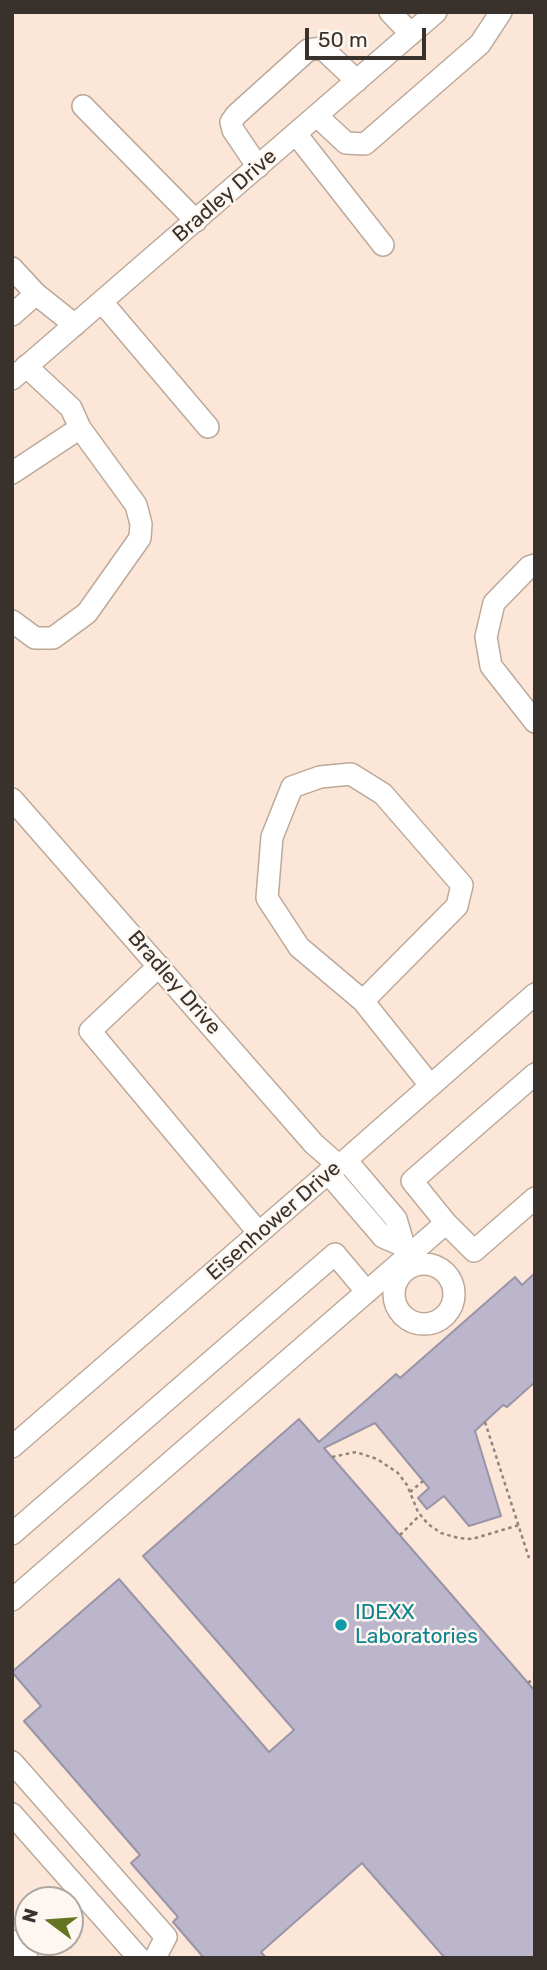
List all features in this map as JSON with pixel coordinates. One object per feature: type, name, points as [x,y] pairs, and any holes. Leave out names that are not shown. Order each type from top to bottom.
[{"type":"street","points":[[390,12],[411,34]]},
{"type":"street","name":"Bradley Drive","points":[[19,373],[436,12]]},
{"type":"street","points":[[317,116],[346,143],[365,144],[481,44],[501,12]]},
{"type":"street","points":[[258,167],[233,130],[231,122],[308,50],[322,48],[357,81]]},
{"type":"street","points":[[83,106],[196,221]]},
{"type":"street","points":[[296,134],[383,245]]},
{"type":"street","points":[[12,268],[36,294],[75,325]]},
{"type":"street","points":[[12,315],[36,294]]},
{"type":"street","points":[[102,302],[208,427]]},
{"type":"street","points":[[12,621],[35,638],[53,638],[87,613],[141,538],[136,505],[80,428],[71,408],[19,373]]},
{"type":"street","points":[[12,473],[80,428]]},
{"type":"street","points":[[535,565],[529,567],[494,603],[486,637],[491,666],[535,722]]},
{"type":"street","points":[[363,1001],[457,906],[462,885],[383,794],[351,774],[320,777],[292,787],[272,837],[267,898],[299,947],[363,1001],[430,1085]]},
{"type":"street","name":"Bradley Drive","points":[[12,799],[314,1144],[396,1219],[411,1255]]},
{"type":"street","points":[[159,966],[90,1031],[259,1233]]},
{"type":"street","name":"Eisenhower Drive","points":[[12,1447],[535,994]]},
{"type":"street","points":[[535,1074],[412,1181],[446,1223],[474,1251],[535,1198]]},
{"type":"street","points":[[12,1600],[446,1223]]},
{"type":"street","points":[[12,1534],[335,1254],[367,1292]]},
{"type":"street","points":[[12,1762],[166,1937],[155,1958]]},
{"type":"street","points":[[12,1814],[139,1958]]},
{"type":"street","points":[[12,1941],[27,1958]]},
{"type":"path","points":[[485,1422],[529,1558]]},
{"type":"path","points":[[332,1457],[356,1452],[377,1459],[398,1473],[421,1515],[441,1533],[471,1539],[519,1525]]},
{"type":"path","points":[[410,1493],[423,1481]]},
{"type":"path","points":[[400,1535],[421,1515]]},
{"type":"path","points":[[528,1683],[535,1677]]},
{"type":"building","name":"IDEXX Laboratories","points":[[535,1273],[535,1382],[507,1407],[503,1405],[475,1431],[501,1516],[469,1526],[444,1496],[427,1509],[418,1498],[429,1488],[375,1423],[324,1448],[535,1691],[535,1958],[445,1958],[362,1863],[261,1952],[266,1958],[204,1958],[173,1922],[178,1917],[131,1863],[140,1855],[24,1721],[41,1706],[12,1672],[119,1579],[269,1752],[294,1730],[143,1556],[299,1419],[319,1442],[396,1374],[400,1378],[515,1277],[522,1285]]},
{"type":"place","name":"IDEXX Laboratories","points":[[341,1625]]}]
